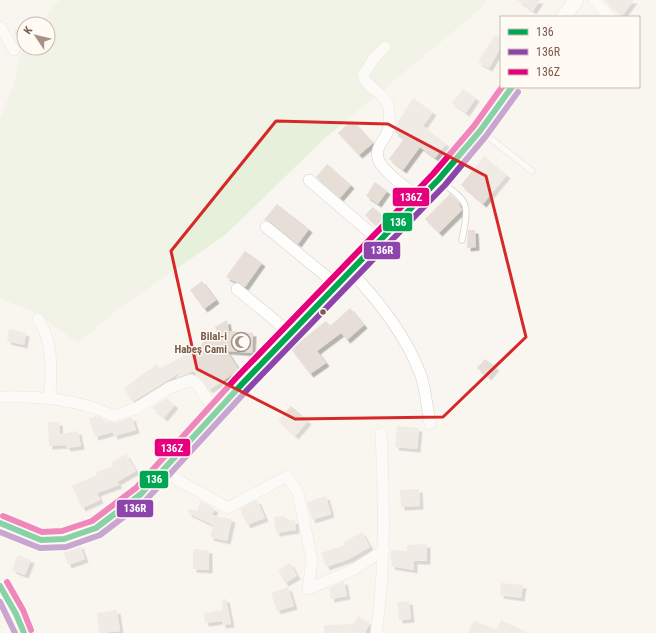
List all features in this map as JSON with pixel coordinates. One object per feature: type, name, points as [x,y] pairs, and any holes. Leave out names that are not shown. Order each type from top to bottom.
[{"type":"main road","points":[[565,16],[576,0]]},
{"type":"main road","points":[[0,523],[41,540],[64,538],[96,528],[141,494],[290,333],[439,180],[480,131],[511,88]]},
{"type":"street","points":[[594,0],[609,16]]},
{"type":"street","points":[[0,27],[14,50]]},
{"type":"street","points":[[385,47],[374,58],[363,75],[364,80],[384,97],[388,107],[388,130],[378,148],[379,160],[384,167],[420,199]]},
{"type":"street","points":[[309,180],[380,241]]},
{"type":"street","points":[[266,227],[337,285]]},
{"type":"street","points":[[350,271],[372,294],[399,331],[420,374],[430,424]]},
{"type":"street","points":[[237,289],[290,333]]},
{"type":"street","points":[[38,319],[44,329],[50,349],[50,398]]},
{"type":"street","points":[[0,397],[50,398],[96,408],[114,416],[137,408],[169,388],[191,380],[198,385],[216,413]]},
{"type":"street","points":[[376,633],[381,601],[384,550],[381,433]]},
{"type":"street","points":[[162,471],[228,508],[287,476],[298,493],[312,560],[308,589],[353,570],[384,550]]},
{"type":"street","points":[[0,586],[16,614],[24,633]]},
{"type":"lane","points":[[480,131],[532,171]]},
{"type":"lane","points":[[439,180],[459,196],[466,206],[467,213],[462,240]]},
{"type":"highlighted area","points":[[276,121],[388,124],[486,176],[526,337],[443,417],[295,419],[197,369],[171,251]]},
{"type":"green space","points":[[59,0],[487,0],[483,7],[324,139],[225,235],[121,307],[78,343],[30,310],[0,299],[0,119],[13,87],[20,56],[56,56],[56,16],[46,16]]},
{"type":"building","points":[[517,0],[540,0],[533,11]]},
{"type":"building","points":[[604,0],[634,0],[622,16]]},
{"type":"building","points":[[495,35],[500,38],[500,49],[489,68],[478,62]]},
{"type":"building","points":[[463,89],[476,98],[466,113],[452,103]]},
{"type":"building","points":[[413,98],[433,112],[423,126],[446,144],[435,158],[420,147],[403,170],[389,159],[404,139],[395,132],[396,125]]},
{"type":"building","points":[[352,120],[373,143],[359,155],[338,133]]},
{"type":"building","points":[[484,156],[507,175],[483,204],[461,185]]},
{"type":"building","points":[[327,164],[351,185],[340,198],[316,177]]},
{"type":"building","points":[[375,182],[387,191],[378,204],[366,196]]},
{"type":"building","points":[[450,194],[458,202],[462,210],[439,233],[425,219]]},
{"type":"building","points":[[277,204],[309,229],[298,244],[270,222],[264,220]]},
{"type":"building","points":[[373,207],[387,220],[379,228],[365,215]]},
{"type":"building","points":[[468,230],[475,230],[476,247],[467,248]]},
{"type":"building","points":[[245,251],[262,263],[245,287],[226,277]]},
{"type":"building","points":[[202,281],[216,300],[204,309],[190,290]]},
{"type":"building","points":[[350,308],[364,325],[347,340],[341,333],[317,351],[326,363],[310,374],[291,349],[326,321],[330,326]]},
{"type":"building","points":[[227,320],[229,331],[253,333],[252,353],[227,351],[239,370],[209,390],[194,371],[176,378],[181,372],[132,402],[124,388],[157,364],[159,369],[202,346],[201,344],[217,332],[215,327]]},
{"type":"building","points":[[9,329],[26,333],[24,345],[7,341]]},
{"type":"building","points":[[485,359],[496,367],[488,377],[477,368]]},
{"type":"building","points":[[166,398],[175,405],[164,418],[152,408]]},
{"type":"building","points":[[291,406],[308,421],[295,436],[278,421]]},
{"type":"building","points":[[96,416],[102,418],[103,422],[108,421],[116,423],[132,417],[136,430],[114,436],[113,432],[95,437],[89,419]]},
{"type":"building","points":[[48,422],[59,422],[60,434],[78,431],[81,446],[67,448],[66,445],[49,446]]},
{"type":"building","points":[[397,426],[419,428],[417,449],[395,447]]},
{"type":"building","points":[[126,454],[136,471],[117,482],[119,485],[97,493],[100,500],[82,508],[72,486],[97,475],[96,472],[113,466],[111,463]]},
{"type":"building","points":[[419,489],[420,506],[401,507],[400,490]]},
{"type":"building","points":[[326,496],[331,514],[312,520],[307,502]]},
{"type":"building","points":[[257,500],[265,518],[247,525],[240,509]]},
{"type":"building","points":[[201,501],[215,509],[212,515],[232,519],[227,541],[210,537],[213,525],[188,513],[189,509],[197,511]]},
{"type":"building","points":[[285,516],[286,521],[295,520],[296,530],[276,533],[274,517]]},
{"type":"building","points":[[362,532],[370,547],[349,559],[326,567],[321,553],[345,545],[344,542]]},
{"type":"building","points":[[427,544],[427,561],[414,561],[414,570],[391,566],[391,550],[407,551],[407,545]]},
{"type":"building","points":[[80,545],[85,559],[68,565],[63,551]]},
{"type":"building","points":[[193,549],[209,550],[209,570],[193,569]]},
{"type":"building","points":[[18,555],[31,560],[25,575],[12,570]]},
{"type":"building","points":[[290,563],[297,576],[285,583],[278,570]]},
{"type":"building","points":[[344,581],[347,596],[331,599],[329,588]]},
{"type":"building","points":[[501,583],[523,585],[521,598],[500,595]]},
{"type":"building","points":[[288,587],[294,606],[277,611],[271,593]]},
{"type":"building","points":[[223,599],[226,599],[231,624],[222,625],[222,621],[205,623],[204,613],[222,610]]},
{"type":"building","points":[[409,601],[411,619],[399,620],[397,602]]},
{"type":"building","points":[[117,610],[120,631],[99,633],[97,613]]},
{"type":"building","points":[[358,616],[370,623],[365,633],[324,633],[324,625],[354,624]]},
{"type":"building","points":[[474,620],[496,630],[501,620],[528,633],[468,633]]},
{"type":"transit line","name":"136Z","points":[[3,516],[42,532],[62,531],[92,521],[136,488],[236,378],[433,174],[474,126],[501,88]]},
{"type":"transit line","name":"136","points":[[0,523],[41,540],[64,539],[96,528],[141,494],[242,384],[439,179],[480,131],[511,88]]},
{"type":"transit line","name":"136R","points":[[0,532],[40,548],[66,547],[100,535],[146,500],[248,389],[445,185],[486,136],[518,92]]},
{"type":"transit line","name":"136Z","points":[[7,582],[23,610],[31,630]]},
{"type":"transit line","name":"136","points":[[0,586],[16,614],[24,633]]},
{"type":"transit line","name":"136R","points":[[0,602],[15,633]]},
{"type":"place","name":"Bilal-i Habeş Cami","points":[[241,342]]}]
